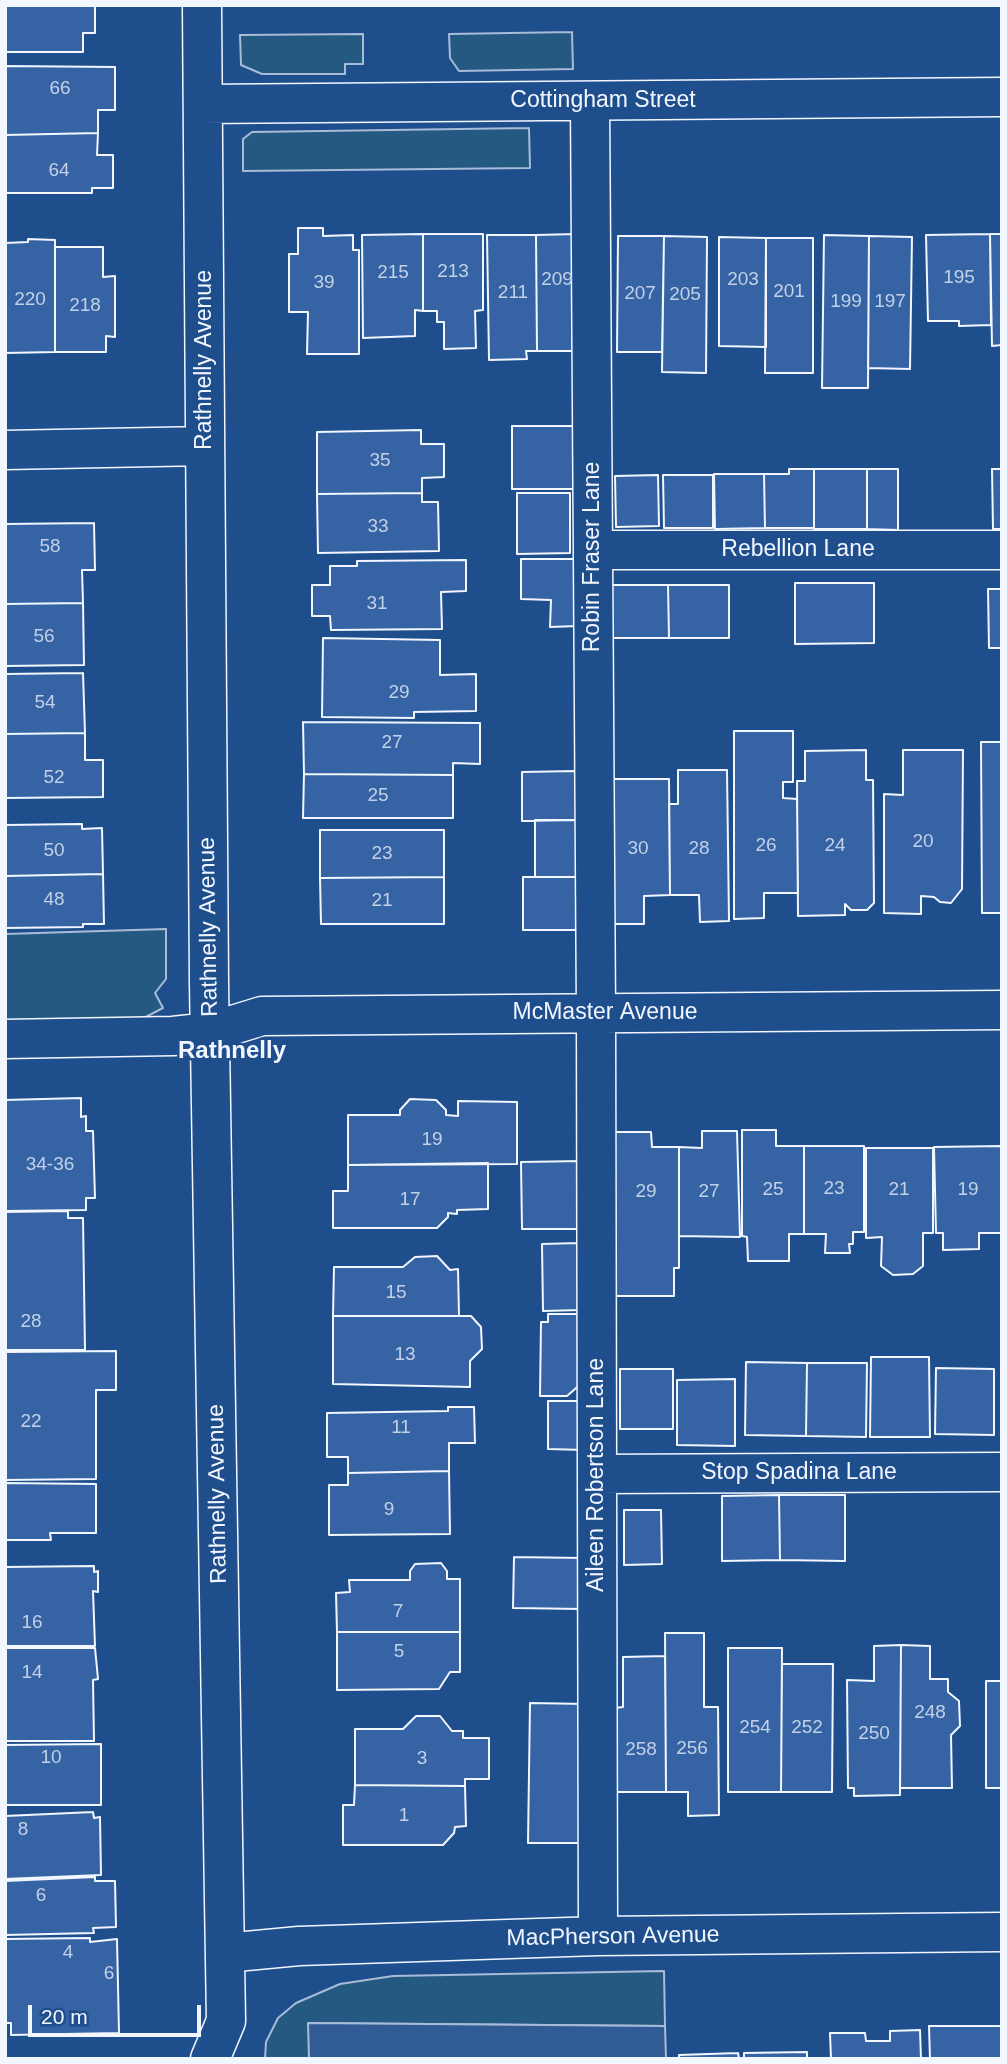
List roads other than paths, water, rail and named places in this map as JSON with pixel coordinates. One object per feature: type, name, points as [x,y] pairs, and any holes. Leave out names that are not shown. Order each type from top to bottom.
[{"type":"street","name":"Rathnelly Avenue","points":[[201,5],[204,104],[210,1032],[226,2021],[212,2058]]},
{"type":"street","name":"Cottingham Street","points":[[204,104],[1002,97]]},
{"type":"street","name":"Robin Fraser Lane","points":[[590,101],[596,1013]]},
{"type":"street","points":[[5,450],[205,446]]},
{"type":"street","name":"Rebellion Lane","points":[[593,550],[1002,550]]},
{"type":"street","name":"McMaster Avenue","points":[[5,1039],[173,1036],[210,1032],[262,1016],[1002,1010]]},
{"type":"street","name":"Aileen Robertson Lane","points":[[596,1013],[598,1936]]},
{"type":"street","name":"Stop Spadina Lane","points":[[597,1474],[1002,1472]]},
{"type":"street","name":"MacPherson Avenue","points":[[225,1953],[299,1947],[598,1936],[1002,1932]]},
{"type":"district","name":"Rathnelly","points":[[232,1051]]}]
